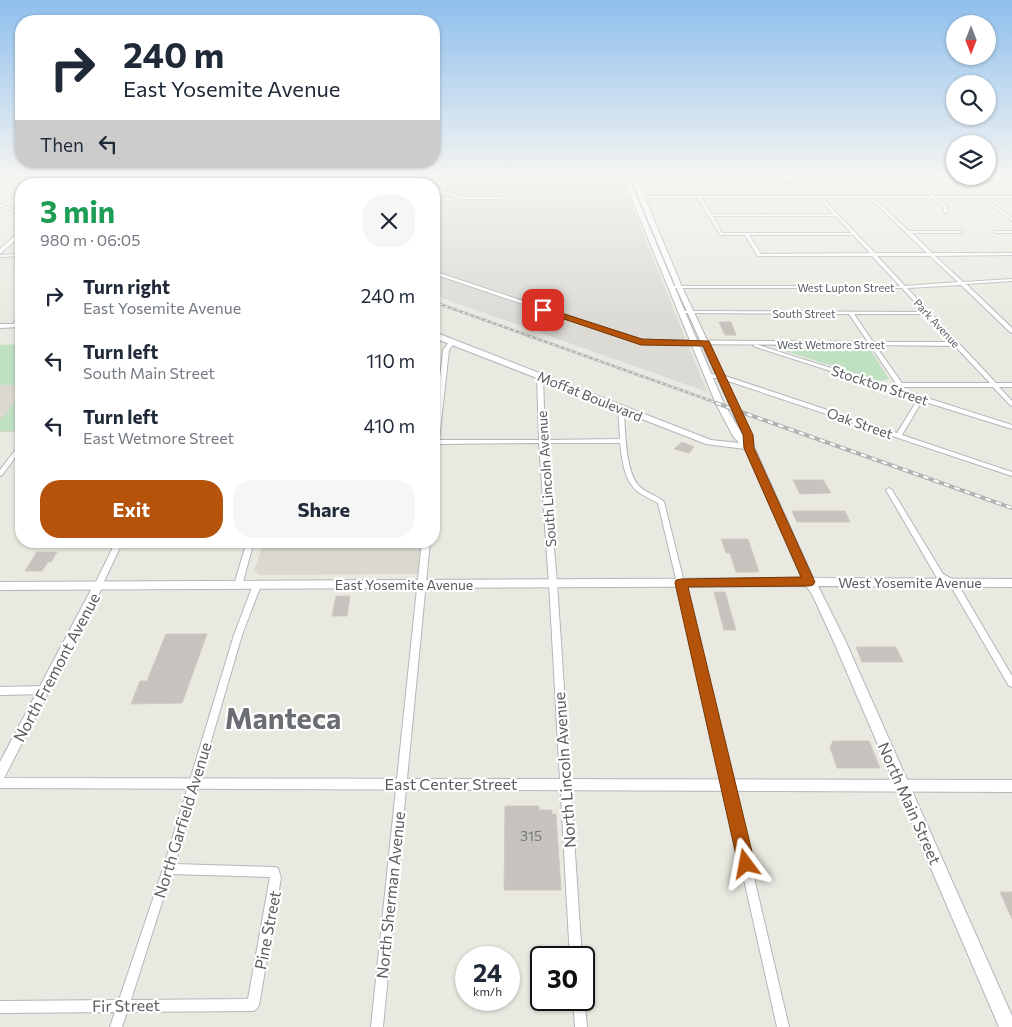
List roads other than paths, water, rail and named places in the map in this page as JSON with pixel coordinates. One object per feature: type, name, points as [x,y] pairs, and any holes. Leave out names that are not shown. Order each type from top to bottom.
[{"type":"main road","points":[[649,225],[748,435],[749,448]]},
{"type":"main road","points":[[651,225],[670,287],[708,376],[737,436],[749,448]]},
{"type":"main road","name":"Moffat Boulevard","points":[[440,337],[709,442],[749,448]]},
{"type":"main road","name":"North Main Street","points":[[749,448],[809,582],[817,592],[836,633],[1008,1027]]},
{"type":"main road","name":"East Yosemite Avenue","points":[[0,586],[809,582]]},
{"type":"main road","name":"West Yosemite Avenue","points":[[809,582],[1012,583]]},
{"type":"street","points":[[716,225],[721,234],[855,234]]},
{"type":"street","name":"Park Avenue","points":[[846,225],[1012,404]]},
{"type":"street","points":[[900,225],[1012,331]]},
{"type":"street","points":[[907,232],[961,232]]},
{"type":"street","points":[[996,232],[1012,232]]},
{"type":"street","points":[[746,234],[760,254],[1012,254]]},
{"type":"street","points":[[0,252],[15,238]]},
{"type":"street","points":[[0,256],[15,255]]},
{"type":"street","name":"West Wetmore Street","points":[[440,275],[631,340],[656,343],[956,344]]},
{"type":"street","name":"West Lupton Street","points":[[670,287],[904,287],[1012,280]]},
{"type":"street","name":"South Street","points":[[681,312],[928,313]]},
{"type":"street","points":[[851,313],[900,385]]},
{"type":"street","points":[[0,326],[14,326]]},
{"type":"street","points":[[440,405],[446,350],[452,342]]},
{"type":"street","name":"Stockton Street","points":[[748,343],[1012,426]]},
{"type":"street","name":"South Lincoln Avenue","points":[[540,376],[542,441],[553,583]]},
{"type":"street","name":"Oak Street","points":[[708,376],[720,376],[1012,474]]},
{"type":"street","points":[[894,390],[900,385],[1012,386]]},
{"type":"street","points":[[898,436],[921,398]]},
{"type":"street","points":[[622,408],[623,441],[634,484],[661,502],[783,1027]]},
{"type":"street","points":[[440,442],[623,441]]},
{"type":"street","points":[[0,474],[15,454]]},
{"type":"street","points":[[889,490],[940,576],[953,583],[1012,684]]},
{"type":"street","points":[[98,586],[117,548]]},
{"type":"street","points":[[238,585],[249,548]]},
{"type":"street","name":"North Sherman Avenue","points":[[377,1027],[425,548]]},
{"type":"street","name":"North Lincoln Avenue","points":[[553,583],[575,946]]},
{"type":"street","name":"North Garfield Avenue","points":[[116,1027],[195,783],[238,634],[257,585]]},
{"type":"street","name":"North Fremont Avenue","points":[[0,774],[98,586]]},
{"type":"street","points":[[0,691],[44,690]]},
{"type":"street","name":"East Center Street","points":[[0,783],[1012,786]]},
{"type":"street","name":"Pine Street","points":[[168,869],[274,872],[276,878],[253,1004]]},
{"type":"street","name":"Fir Street","points":[[0,1007],[253,1004]]},
{"type":"street","points":[[580,1011],[581,1027]]},
{"type":"railway","points":[[440,304],[720,404]]},
{"type":"railway","points":[[716,403],[1012,508]]},
{"type":"district","name":"Manteca","points":[[283,717]]}]
